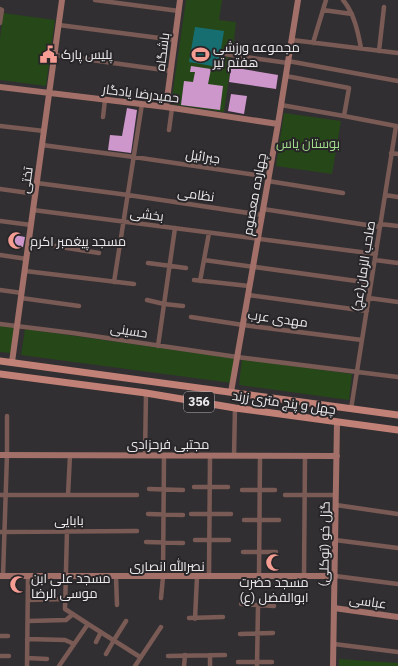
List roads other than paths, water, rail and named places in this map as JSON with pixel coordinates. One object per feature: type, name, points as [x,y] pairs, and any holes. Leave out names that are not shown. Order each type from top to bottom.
[{"type":"main road","name":"چهل و پنج متری زرند","points":[[0,361],[398,416]]},
{"type":"main road","name":"چهل و پنج متری زرند","points":[[0,374],[146,393],[235,408],[398,430]]},
{"type":"street","name":"تختی","points":[[12,362],[62,0]]},
{"type":"street","points":[[95,0],[178,11]]},
{"type":"street","name":"باشگاه","points":[[169,108],[171,71],[180,0]]},
{"type":"street","name":"چهارده معصوم","points":[[231,392],[298,0]]},
{"type":"street","points":[[313,43],[326,0]]},
{"type":"street","points":[[344,0],[352,14],[361,48]]},
{"type":"street","points":[[379,51],[384,7]]},
{"type":"street","points":[[0,23],[1,10]]},
{"type":"street","points":[[324,10],[352,14]]},
{"type":"street","points":[[59,25],[175,40]]},
{"type":"street","points":[[292,40],[398,53]]},
{"type":"street","points":[[224,54],[288,62],[398,81]]},
{"type":"street","points":[[55,56],[171,71]]},
{"type":"street","points":[[281,105],[344,116],[347,101],[349,88],[286,76]]},
{"type":"street","name":"حمیدرضا یادگار","points":[[0,87],[142,104],[278,124]]},
{"type":"street","points":[[103,117],[105,100]]},
{"type":"street","points":[[114,282],[142,104]]},
{"type":"street","points":[[169,108],[169,130]]},
{"type":"street","name":"صاحب الزمان(عج)","points":[[344,116],[396,126],[352,409]]},
{"type":"street","points":[[0,126],[44,131]]},
{"type":"street","name":"جبرائیل","points":[[42,145],[134,157],[343,193]]},
{"type":"street","points":[[392,153],[398,154]]},
{"type":"street","name":"نظامی","points":[[37,183],[262,212],[398,226]]},
{"type":"street","points":[[0,189],[36,194]]},
{"type":"street","points":[[385,196],[398,197]]},
{"type":"street","name":"بخشی","points":[[33,210],[376,254]]},
{"type":"street","points":[[0,221],[31,225]]},
{"type":"street","points":[[158,346],[175,228]]},
{"type":"street","points":[[200,281],[209,233]]},
{"type":"street","points":[[29,242],[99,253]]},
{"type":"street","points":[[0,256],[27,259]]},
{"type":"street","points":[[204,260],[371,283]]},
{"type":"street","points":[[375,260],[398,263]]},
{"type":"street","points":[[148,263],[186,268]]},
{"type":"street","points":[[25,271],[134,284]]},
{"type":"street","points":[[194,280],[249,286]]},
{"type":"street","points":[[0,290],[22,296],[79,306]]},
{"type":"street","points":[[248,295],[367,311]]},
{"type":"street","points":[[369,298],[398,302]]},
{"type":"street","points":[[147,300],[183,306]]},
{"type":"street","name":"مهدی عرب","points":[[191,317],[362,340]]},
{"type":"street","name":"حسینی","points":[[0,324],[237,357],[398,377]]},
{"type":"street","points":[[145,455],[146,393]]},
{"type":"street","points":[[234,456],[235,408]]},
{"type":"street","points":[[2,576],[2,531],[6,495],[7,416]]},
{"type":"street","name":"گزل خو (توکلی)","points":[[333,666],[338,422]]},
{"type":"street","name":"مجتبی فرحزادی","points":[[0,455],[337,456]]},
{"type":"street","points":[[68,495],[70,455]]},
{"type":"street","points":[[161,598],[163,577],[164,455]]},
{"type":"street","points":[[209,577],[210,456]]},
{"type":"street","points":[[258,577],[260,456]]},
{"type":"street","points":[[304,577],[305,456]]},
{"type":"street","points":[[194,487],[228,487]]},
{"type":"street","points":[[149,489],[183,490]]},
{"type":"street","points":[[242,490],[275,490]]},
{"type":"street","points":[[0,495],[137,494]]},
{"type":"street","points":[[285,495],[336,495]]},
{"type":"street","points":[[336,506],[398,514]]},
{"type":"street","points":[[148,514],[183,514]]},
{"type":"street","points":[[190,514],[231,514]]},
{"type":"street","points":[[244,520],[279,520]]},
{"type":"street","name":"بابایی","points":[[2,531],[137,531]]},
{"type":"street","points":[[67,531],[65,609],[140,658]]},
{"type":"street","points":[[194,540],[229,540]]},
{"type":"street","points":[[335,540],[398,548]]},
{"type":"street","points":[[146,542],[183,543]]},
{"type":"street","points":[[243,552],[276,552]]},
{"type":"street","name":"نصرالله انصاری","points":[[2,576],[335,576]]},
{"type":"street","points":[[27,666],[28,576]]},
{"type":"street","points":[[116,576],[117,605]]},
{"type":"street","points":[[335,576],[398,584]]},
{"type":"street","points":[[195,619],[197,577]]},
{"type":"street","points":[[28,600],[65,599]]},
{"type":"street","points":[[241,604],[274,606]]},
{"type":"street","points":[[257,664],[258,606]]},
{"type":"street","name":"عباسی","points":[[334,608],[398,617]]},
{"type":"street","points":[[28,621],[66,620],[73,614]]},
{"type":"street","points":[[189,618],[223,617]]},
{"type":"street","points":[[106,654],[126,621]]},
{"type":"street","points":[[59,666],[88,624]]},
{"type":"street","points":[[135,666],[161,627]]},
{"type":"street","points":[[96,642],[101,632]]},
{"type":"street","points":[[240,634],[273,633]]},
{"type":"street","points":[[0,636],[8,636]]},
{"type":"street","points":[[27,639],[65,640],[74,644]]},
{"type":"street","points":[[334,644],[398,652]]},
{"type":"street","points":[[184,655],[184,666]]},
{"type":"street","points":[[210,655],[210,666]]},
{"type":"street","points":[[168,656],[226,655]]},
{"type":"street","points":[[0,656],[9,656]]},
{"type":"street","points":[[27,658],[47,659]]},
{"type":"street","points":[[238,662],[257,664],[272,662]]},
{"type":"water","points":[[195,27],[224,31],[218,67],[189,62]]},
{"type":"place","name":"پلیس پارک","points":[[48,54]]},
{"type":"place","name":"مجموعه ورزشی هفتم تیر","points":[[200,54]]},
{"type":"place","name":"مسجد پیغمبر اکرم","points":[[17,241]]},
{"type":"place","name":"مسجد حضرت ابوالفضل (ع)","points":[[274,563]]},
{"type":"place","name":"مسجد علی ابن موسی الرضا","points":[[18,585]]},
{"type":"park label","name":"بوستان یاس","points":[[308,143]]}]
